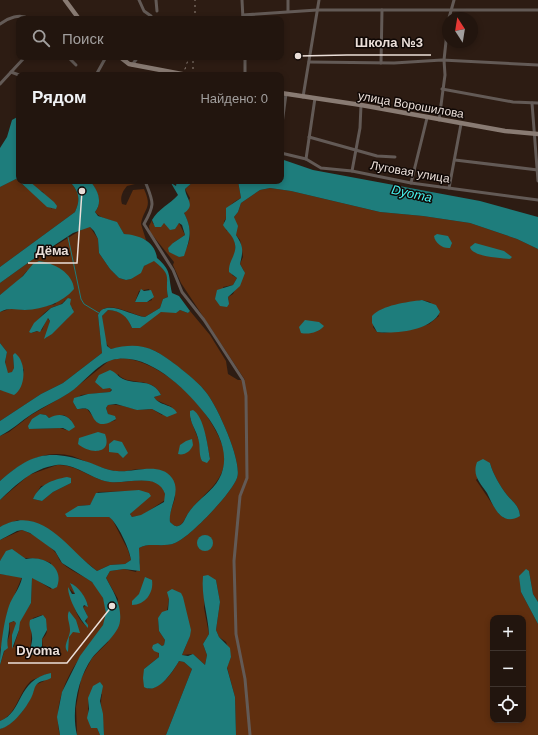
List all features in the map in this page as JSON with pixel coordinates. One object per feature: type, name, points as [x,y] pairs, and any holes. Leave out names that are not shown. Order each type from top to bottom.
[{"type":"street","points":[[65,0],[77,16]]},
{"type":"street","points":[[138,0],[144,11],[152,16]]},
{"type":"street","points":[[156,0],[158,11]]},
{"type":"street","points":[[242,0],[243,16]]},
{"type":"street","points":[[288,0],[288,11]]},
{"type":"street","points":[[303,97],[319,0]]},
{"type":"street","points":[[449,11],[454,0]]},
{"type":"street","points":[[250,16],[288,11],[317,10],[538,10]]},
{"type":"street","points":[[381,62],[382,10]]},
{"type":"street","points":[[0,24],[13,17],[16,17]]},
{"type":"street","points":[[439,120],[445,48]]},
{"type":"street","points":[[0,84],[21,60]]},
{"type":"street","points":[[71,60],[76,65]]},
{"type":"street","points":[[98,72],[104,60]]},
{"type":"street","points":[[124,60],[131,65],[170,72]]},
{"type":"street","points":[[131,65],[135,60]]},
{"type":"street","points":[[245,60],[245,72]]},
{"type":"street","points":[[309,62],[444,60],[538,65]]},
{"type":"street","points":[[11,72],[16,74]]},
{"type":"street","points":[[442,89],[513,102],[538,103]]},
{"type":"street","points":[[284,109],[286,94]]},
{"type":"street","name":"улица Ворошилова","points":[[286,94],[361,105],[461,124],[536,134]]},
{"type":"street","points":[[306,159],[316,98]]},
{"type":"street","points":[[532,103],[536,134],[538,181]]},
{"type":"street","points":[[352,171],[360,128],[361,105]]},
{"type":"street","points":[[411,183],[427,118]]},
{"type":"street","points":[[449,188],[461,124]]},
{"type":"street","points":[[309,137],[355,151],[377,156],[395,157]]},
{"type":"street","name":"Луговая улица","points":[[284,154],[306,159],[321,168],[352,171],[411,183],[538,200]]},
{"type":"street","points":[[455,160],[537,170]]},
{"type":"street","points":[[146,184],[152,199],[152,208],[144,224],[147,232],[173,270],[182,292],[204,320],[243,380],[246,396],[247,478],[240,496],[234,561],[236,634],[245,679],[250,735]]},
{"type":"shaded area","points":[[16,179],[16,184],[22,184],[52,209],[43,192],[36,189],[32,184],[72,184],[77,192],[78,203],[75,212],[0,267],[0,187]]},
{"type":"shaded area","points":[[92,184],[135,184],[127,186],[124,190],[121,201],[122,204],[126,205],[133,190],[144,189],[148,204],[141,224],[146,240],[124,234],[116,223],[99,216],[95,212],[99,204],[99,200]]},
{"type":"shaded area","points":[[191,184],[239,184],[241,198],[230,206],[224,221],[226,230],[234,238],[235,244],[235,257],[232,275],[237,278],[233,285],[223,287],[229,302],[228,297],[233,294],[244,271],[240,264],[243,257],[240,240],[236,235],[234,217],[238,212],[241,203],[260,190],[270,188],[291,191],[380,212],[423,216],[470,223],[517,239],[538,249],[538,602],[533,594],[529,571],[521,592],[538,624],[538,735],[236,735],[235,697],[227,667],[231,657],[226,642],[219,637],[216,630],[220,602],[216,580],[203,581],[205,595],[204,608],[209,634],[203,644],[207,655],[205,665],[193,654],[182,655],[189,637],[189,624],[169,599],[167,611],[158,618],[159,631],[165,640],[164,645],[162,646],[158,643],[159,657],[144,669],[148,689],[153,688],[163,682],[170,675],[179,661],[184,662],[192,669],[166,735],[104,735],[101,704],[102,694],[92,692],[88,705],[89,719],[91,728],[97,728],[100,735],[77,735],[76,707],[81,679],[92,658],[108,642],[118,599],[106,578],[110,571],[124,569],[136,572],[140,563],[138,552],[139,548],[147,545],[166,545],[175,543],[190,533],[219,504],[237,478],[238,470],[236,459],[222,420],[210,398],[201,387],[181,369],[155,351],[133,347],[111,349],[106,343],[102,325],[102,316],[108,310],[120,313],[126,317],[132,328],[137,328],[161,312],[175,312],[180,310],[188,313],[190,311],[210,335],[226,361],[228,374],[238,380],[245,380],[181,283],[173,265],[174,262],[150,232],[149,226],[152,220],[153,224],[163,223],[177,225],[179,223],[185,235],[173,243],[173,253],[179,257],[187,248],[190,236],[189,225],[184,213],[190,198],[185,189]],"holes":[[[422,300],[430,302],[439,316],[429,324],[423,326],[384,333],[377,332],[373,327],[383,309]],[[490,463],[499,484],[517,506],[520,516],[504,518],[499,514],[476,480]]]},
{"type":"shaded area","points":[[86,227],[90,227],[98,239],[99,253],[110,269],[119,278],[126,280],[131,279],[144,266],[154,260],[167,274],[168,297],[163,299],[160,308],[145,317],[113,308],[101,310],[98,315],[102,353],[63,383],[41,394],[0,421],[0,390],[9,392],[18,391],[24,370],[13,355],[13,372],[8,374],[5,363],[7,352],[0,343],[0,312],[13,308],[25,310],[56,304],[27,271],[17,282],[0,295],[0,283],[32,260]],"holes":[[[149,289],[152,300],[147,302],[135,302],[139,291]],[[65,300],[73,309],[67,319],[46,338],[50,321],[47,318],[42,330],[31,333],[36,322],[44,313]]]},
{"type":"shaded area","points":[[123,358],[138,361],[152,367],[180,386],[203,410],[219,437],[224,449],[224,466],[217,481],[178,526],[175,526],[170,522],[169,517],[175,498],[174,482],[147,470],[137,469],[121,472],[115,471],[99,467],[72,456],[52,454],[33,459],[15,469],[0,481],[0,436],[9,432],[31,415],[69,393],[110,360]],"holes":[[[118,374],[127,380],[152,385],[161,395],[154,397],[156,400],[172,407],[162,415],[152,409],[145,410],[119,405],[108,405],[106,408],[108,414],[116,420],[98,423],[87,409],[77,409],[73,402],[81,395],[110,392]],[[40,414],[46,415],[49,418],[64,415],[71,420],[66,430],[60,428],[29,429]],[[197,414],[206,437],[210,459],[202,461],[199,441],[190,418]]]},
{"type":"shaded area","points":[[57,465],[64,465],[110,482],[141,480],[159,484],[164,491],[165,500],[141,516],[132,517],[130,514],[134,510],[142,491],[98,492],[90,505],[78,506],[89,517],[109,517],[112,519],[128,550],[131,560],[125,564],[110,565],[97,571],[79,556],[18,520],[0,527],[0,500],[29,475]],"holes":[[[71,483],[53,492],[42,501],[33,499],[41,486]]]},
{"type":"shaded area","points":[[22,530],[35,536],[56,553],[63,564],[96,586],[104,600],[106,609],[105,621],[80,657],[63,689],[58,712],[60,735],[0,735],[0,729],[12,722],[27,705],[35,685],[44,681],[46,674],[31,681],[25,688],[10,714],[0,721],[0,665],[10,633],[9,623],[15,621],[16,623],[12,646],[14,647],[19,622],[31,603],[32,577],[51,589],[51,563],[39,559],[27,558],[2,559],[0,561],[0,540]],"holes":[[[71,583],[82,594],[88,605],[83,607],[87,615],[86,626],[80,619],[75,609],[70,589],[75,594]],[[42,615],[47,631],[42,639],[43,648],[35,648],[32,655],[30,651],[33,618]]]},
{"type":"shaded area","points":[[0,574],[22,577],[7,613],[3,641],[0,650]]},
{"type":"water","points":[[16,118],[16,179],[0,187],[0,148],[7,137],[12,120]]},
{"type":"water","points":[[284,160],[313,170],[480,201],[538,217],[538,249],[517,239],[470,223],[423,216],[380,212],[291,191],[270,188],[260,190],[241,203],[238,212],[234,217],[238,226],[236,235],[242,249],[240,264],[245,273],[240,286],[228,297],[229,304],[227,307],[220,306],[215,299],[217,290],[233,285],[237,278],[229,272],[235,245],[232,236],[223,225],[226,219],[226,208],[241,198],[239,184],[284,184]]},
{"type":"water","points":[[22,184],[33,184],[57,206],[56,209],[47,207]]},
{"type":"water","points":[[72,184],[92,184],[97,192],[99,200],[99,204],[95,212],[98,216],[117,222],[124,234],[141,238],[150,243],[156,252],[157,258],[162,262],[167,270],[172,293],[179,296],[190,311],[188,313],[180,310],[176,313],[161,312],[140,328],[132,328],[128,320],[123,315],[108,310],[102,316],[107,346],[111,349],[133,346],[144,347],[155,351],[182,369],[196,381],[210,398],[222,420],[236,459],[238,470],[237,478],[227,494],[190,533],[175,543],[166,545],[147,545],[139,548],[140,571],[124,569],[110,571],[106,578],[120,609],[119,626],[113,636],[92,658],[83,675],[75,705],[75,726],[77,735],[60,735],[57,717],[62,692],[80,656],[103,625],[106,613],[103,598],[92,582],[62,563],[55,551],[30,533],[22,530],[17,531],[0,540],[0,527],[15,521],[29,521],[41,525],[64,541],[97,571],[110,565],[125,564],[131,560],[123,537],[116,524],[109,517],[67,517],[65,514],[78,506],[90,505],[96,493],[139,490],[149,493],[151,496],[130,514],[132,517],[141,515],[164,502],[165,494],[161,487],[156,483],[149,481],[103,481],[70,466],[63,465],[47,467],[32,474],[25,478],[0,500],[0,481],[21,464],[41,456],[51,455],[74,458],[114,471],[146,469],[161,470],[167,473],[175,483],[176,489],[170,522],[177,526],[182,524],[192,508],[216,484],[224,462],[222,446],[216,430],[206,415],[188,394],[165,374],[152,366],[125,358],[106,362],[69,393],[37,411],[0,436],[0,421],[41,394],[63,383],[102,353],[98,315],[101,310],[113,308],[145,317],[160,308],[163,299],[168,297],[166,274],[154,261],[144,266],[141,273],[131,279],[126,280],[119,278],[110,269],[99,253],[98,239],[90,227],[73,233],[0,283],[0,267],[75,212],[78,203],[78,195]]},
{"type":"water","points":[[172,184],[176,186],[176,184],[191,184],[185,189],[190,205],[188,210],[184,213],[189,224],[190,234],[184,256],[179,257],[169,252],[168,248],[185,235],[182,225],[179,223],[175,229],[170,230],[164,223],[161,227],[155,227],[152,220],[157,213],[178,195]]},
{"type":"water","points":[[437,234],[448,236],[452,243],[450,248],[445,248],[438,243],[434,236]]},
{"type":"water","points":[[475,243],[504,251],[512,257],[510,259],[481,255],[476,253],[470,247]]},
{"type":"water","points":[[39,261],[51,264],[62,270],[70,278],[74,289],[58,302],[46,307],[25,310],[10,309],[0,312],[0,295],[23,276],[33,264]]},
{"type":"water","points":[[141,289],[144,291],[151,290],[154,297],[147,302],[135,302]]},
{"type":"water","points":[[68,298],[71,299],[70,304],[74,312],[52,334],[44,339],[50,321],[48,318],[40,332],[29,332],[34,323],[51,308],[62,304]]},
{"type":"water","points":[[422,300],[436,305],[440,312],[429,323],[412,330],[402,332],[377,332],[372,323],[372,316],[376,312],[395,305]]},
{"type":"water","points":[[305,320],[319,322],[324,326],[314,332],[307,334],[301,333],[299,327]]},
{"type":"water","points":[[0,343],[7,352],[5,362],[8,373],[12,372],[14,368],[13,355],[15,353],[22,362],[24,375],[23,381],[18,392],[14,395],[0,390]]},
{"type":"water","points":[[110,370],[128,381],[154,386],[161,395],[154,397],[156,400],[172,408],[177,413],[167,417],[152,409],[137,410],[116,404],[108,405],[106,408],[108,414],[115,416],[116,419],[102,424],[95,420],[87,409],[77,409],[73,402],[74,398],[88,394],[110,392],[112,390],[110,388],[103,389],[95,382],[99,375]]},
{"type":"water","points":[[193,410],[200,418],[205,432],[210,459],[207,463],[202,461],[200,456],[199,442],[190,415],[190,411]]},
{"type":"water","points":[[40,414],[46,415],[49,418],[57,415],[67,417],[75,427],[69,431],[63,428],[29,429],[28,426],[32,419]]},
{"type":"water","points":[[98,432],[105,434],[107,441],[106,446],[103,449],[99,451],[88,450],[78,444],[79,438]]},
{"type":"water","points":[[192,439],[193,445],[191,449],[185,454],[178,454],[180,445]]},
{"type":"water","points":[[114,440],[122,442],[128,453],[123,458],[118,453],[109,452],[109,444]]},
{"type":"water","points":[[483,459],[490,463],[499,484],[517,506],[520,516],[513,519],[508,519],[499,514],[476,475],[475,471],[477,462]]},
{"type":"water","points":[[67,477],[71,478],[71,483],[53,492],[42,501],[33,499],[43,486]]},
{"type":"water","points":[[205,535],[212,540],[213,543],[208,550],[205,551],[198,546],[197,543],[202,536]]},
{"type":"water","points":[[12,549],[26,559],[39,559],[51,564],[58,574],[59,580],[57,587],[53,589],[32,578],[31,603],[20,622],[19,630],[12,649],[12,635],[16,623],[14,621],[9,623],[7,642],[8,648],[4,651],[0,665],[7,612],[22,578],[0,574],[0,561],[6,551]]},
{"type":"water","points":[[526,569],[529,571],[533,594],[538,602],[538,624],[521,592],[519,576]]},
{"type":"water","points":[[208,575],[216,580],[220,602],[216,630],[219,637],[230,648],[231,657],[227,668],[235,697],[236,735],[166,735],[192,669],[184,662],[179,661],[160,685],[149,689],[144,687],[144,669],[159,657],[159,653],[154,651],[152,648],[153,645],[158,643],[162,646],[164,645],[165,640],[159,631],[158,618],[162,612],[168,610],[169,599],[167,592],[172,589],[181,593],[183,597],[191,630],[182,655],[188,656],[193,654],[205,665],[207,655],[203,644],[209,634],[204,598],[203,576]]},
{"type":"water","points":[[145,577],[152,580],[152,589],[150,594],[145,601],[132,605],[132,601],[139,594]]},
{"type":"water","points":[[70,583],[79,590],[86,600],[88,607],[84,605],[83,607],[88,617],[85,621],[88,628],[78,615],[72,603],[68,587],[72,594],[75,594]]},
{"type":"water","points":[[69,611],[76,620],[80,633],[73,632],[69,637],[68,652],[66,650],[66,645],[70,633],[68,618]]},
{"type":"water","points":[[43,615],[46,619],[47,630],[42,639],[42,650],[35,648],[34,654],[31,655],[30,650],[32,634],[29,625],[30,620]]},
{"type":"water","points":[[51,673],[51,678],[36,685],[30,700],[19,716],[10,724],[0,729],[0,721],[8,717],[13,711],[32,682]]},
{"type":"water","points":[[100,682],[103,686],[100,701],[103,714],[104,735],[100,735],[97,728],[91,728],[87,718],[89,709],[88,698],[93,686]]},
{"type":"waterway","points":[[68,237],[81,299],[84,304],[99,313]]},
{"type":"railway","points":[[195,0],[195,16]]},
{"type":"railway","points":[[184,72],[188,60]]},
{"type":"railway","points":[[193,60],[193,72]]},
{"type":"place","name":"Школа №3","points":[[298,56]]},
{"type":"place","name":"Дёма","points":[[82,191]]},
{"type":"place","name":"Dyoma","points":[[112,606]]}]
